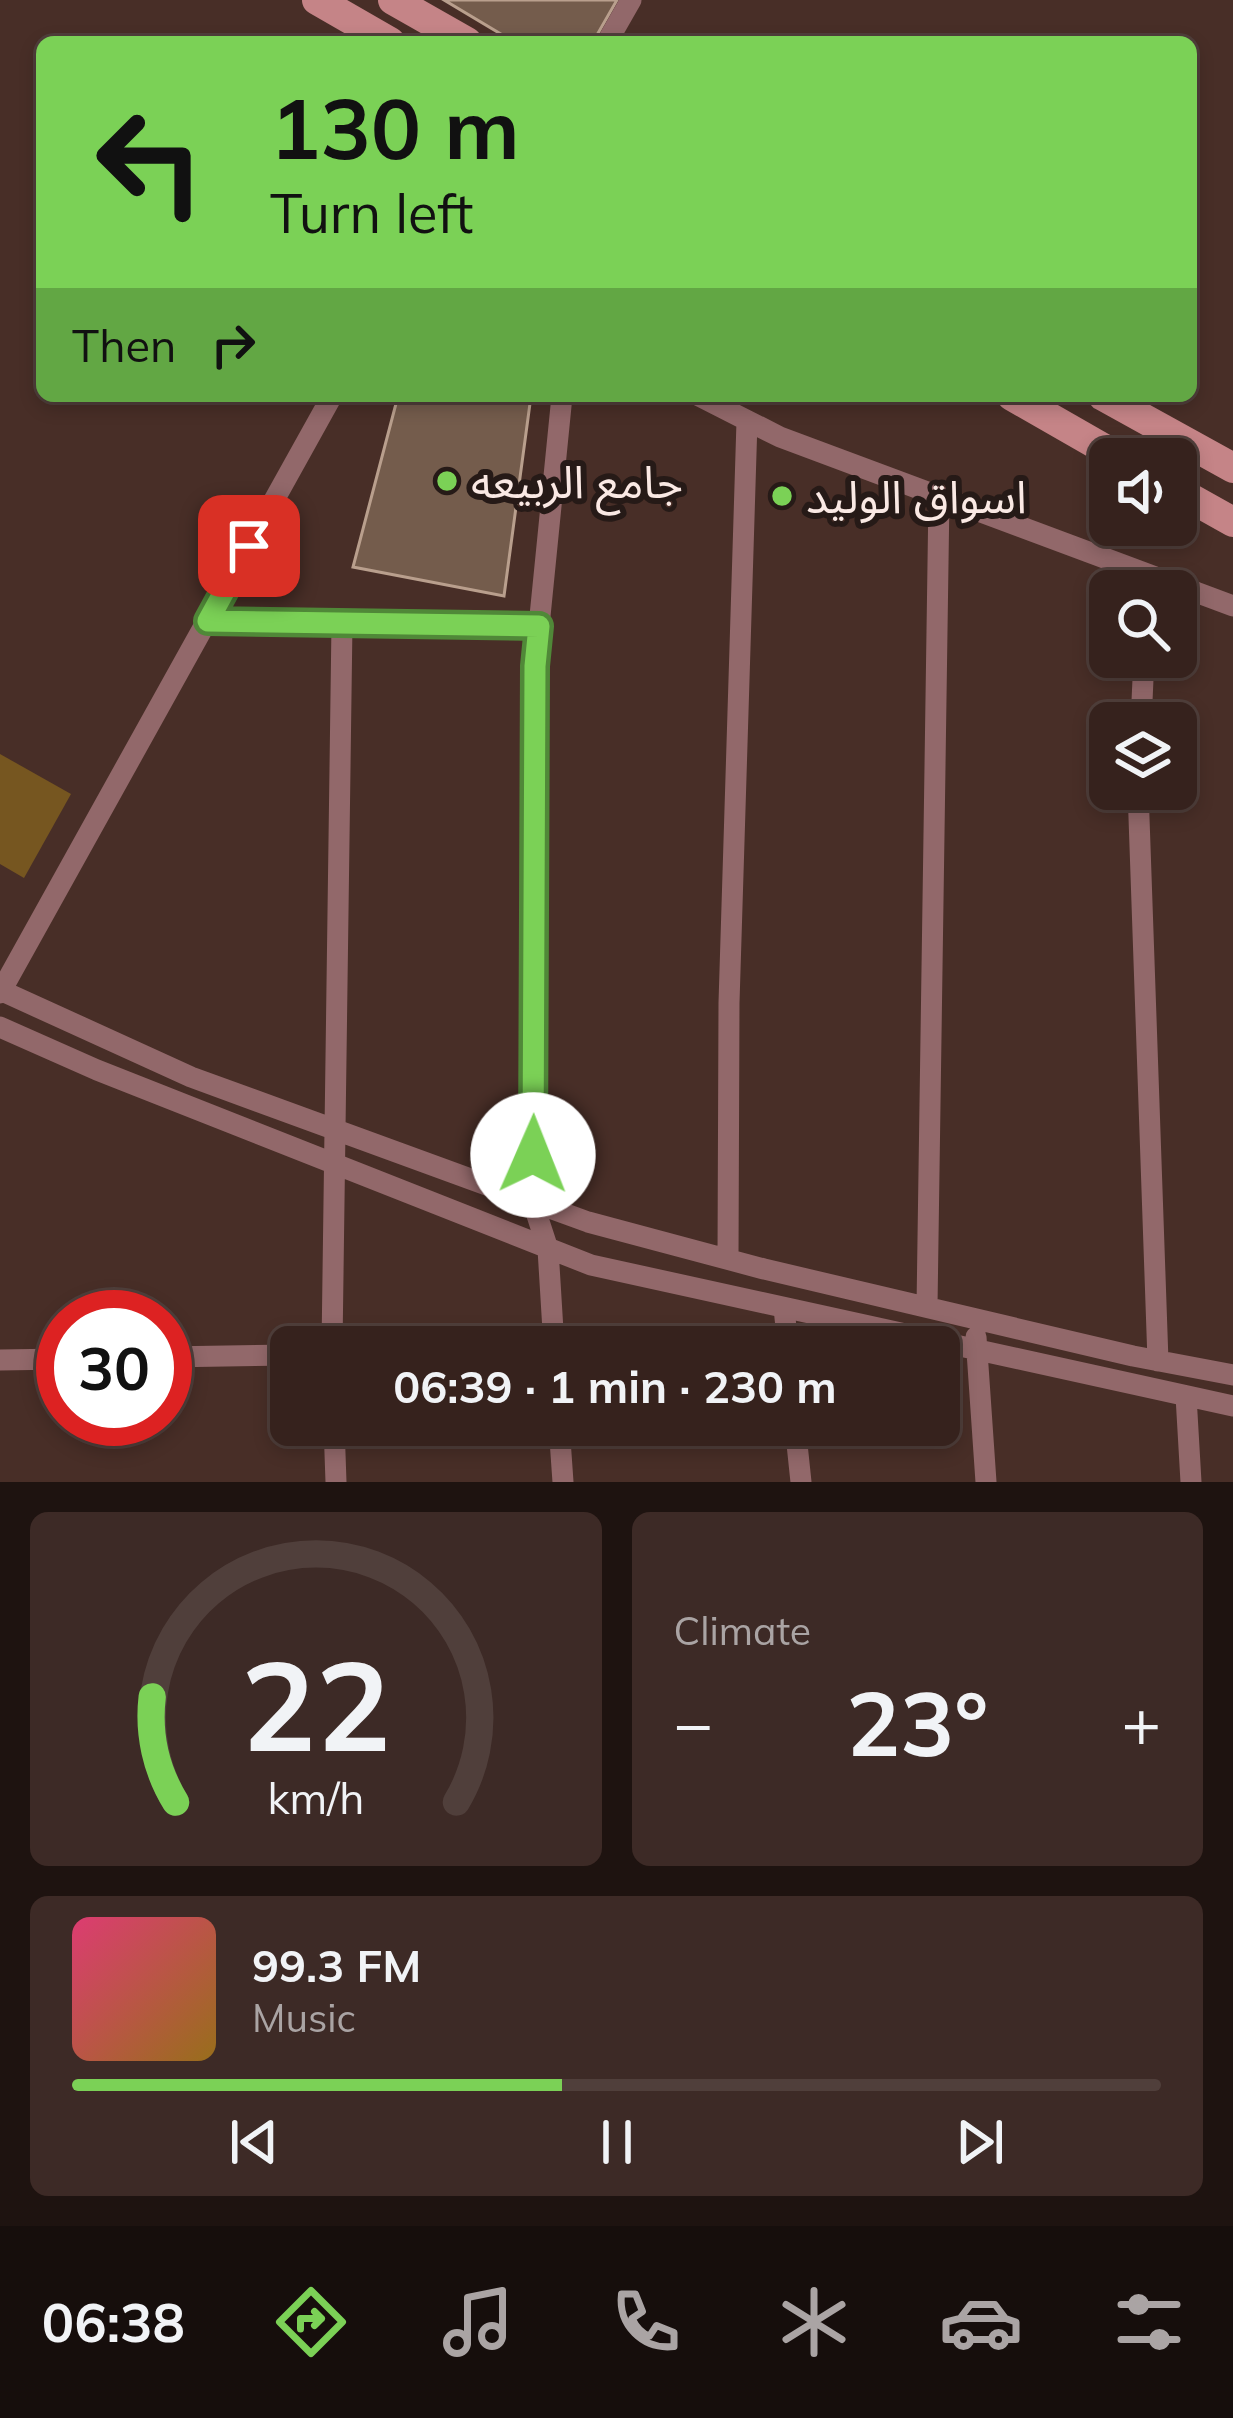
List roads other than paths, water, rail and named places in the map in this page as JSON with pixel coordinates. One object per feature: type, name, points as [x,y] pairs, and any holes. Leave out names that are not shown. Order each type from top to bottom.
[{"type":"street","points":[[317,0],[380,36]]},
{"type":"street","points":[[393,0],[456,36]]},
{"type":"street","points":[[610,36],[631,0]]},
{"type":"street","points":[[329,402],[0,991],[191,1076],[588,1222],[976,1319],[1233,1375]]},
{"type":"street","points":[[553,1326],[548,1249],[532,1202],[535,666],[561,402]]},
{"type":"street","points":[[711,402],[780,437],[1119,570]]},
{"type":"street","points":[[1022,402],[1089,440]]},
{"type":"street","points":[[1114,402],[1233,468]]},
{"type":"street","points":[[728,1259],[729,1003],[747,421]]},
{"type":"street","points":[[927,1307],[939,496]]},
{"type":"street","points":[[1197,502],[1233,522]]},
{"type":"street","points":[[1197,596],[1233,606]]},
{"type":"street","points":[[208,621],[539,626]]},
{"type":"street","points":[[333,1326],[342,623]]},
{"type":"street","points":[[1139,810],[1158,1360]]},
{"type":"street","points":[[0,1027],[591,1265],[1233,1406]]},
{"type":"street","points":[[784,1308],[786,1326]]},
{"type":"street","points":[[976,1319],[986,1482]]},
{"type":"street","points":[[192,1357],[270,1355]]},
{"type":"street","points":[[0,1360],[36,1359]]},
{"type":"street","points":[[1186,1396],[1191,1482]]},
{"type":"street","points":[[335,1446],[336,1482]]},
{"type":"street","points":[[560,1446],[563,1482]]},
{"type":"street","points":[[798,1446],[801,1482]]},
{"type":"place","name":"جامع الربيعه","points":[[447,481]]},
{"type":"place","name":"اسواق الوليد","points":[[782,496]]}]
